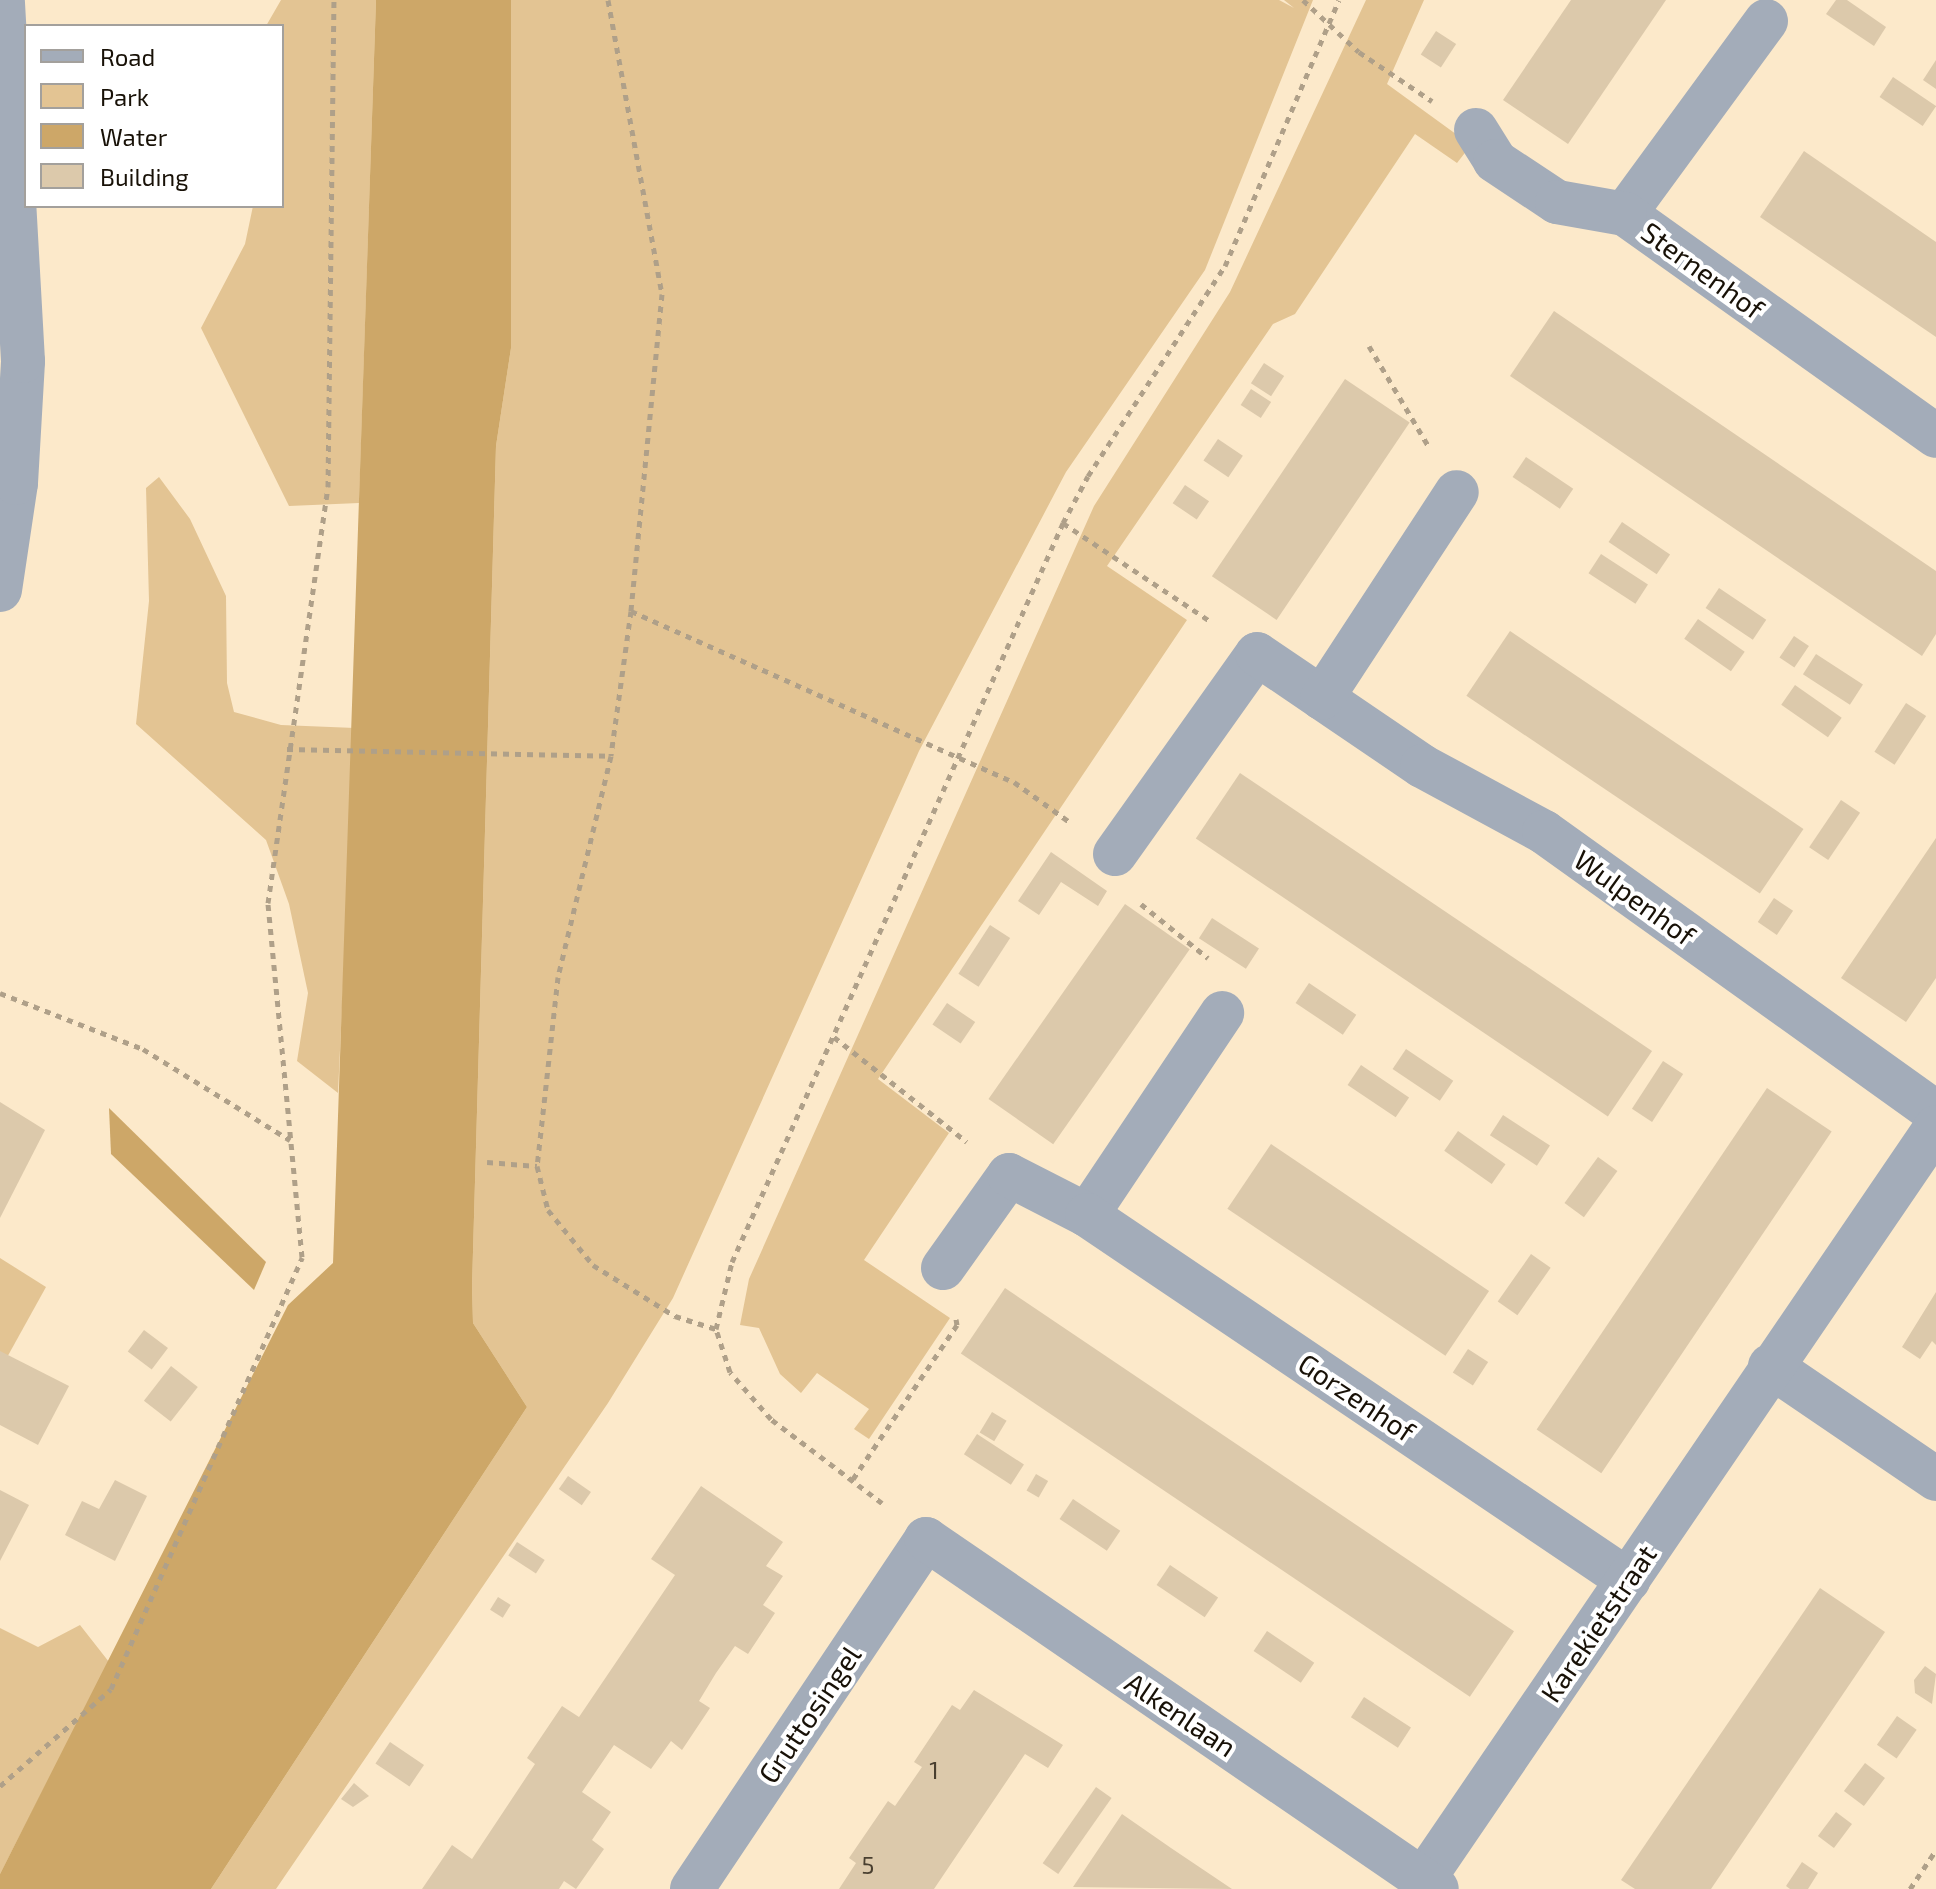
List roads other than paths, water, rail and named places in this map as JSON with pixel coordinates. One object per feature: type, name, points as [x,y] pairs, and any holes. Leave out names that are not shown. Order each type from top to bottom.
[{"type":"street","points":[[0,590],[16,483],[23,361],[3,0]]},
{"type":"street","name":"Sternenhof","points":[[1766,21],[1625,214],[1936,436]]},
{"type":"street","points":[[1476,130],[1495,161],[1557,202],[1625,214]]},
{"type":"street","points":[[1322,698],[1457,492]]},
{"type":"street","name":"Wulpenhof","points":[[1115,854],[1257,654],[1422,766],[1544,832],[1936,1113]]},
{"type":"street","points":[[1087,1215],[1222,1013]]},
{"type":"street","name":"Karekietstraat","points":[[1430,1884],[1770,1366],[1936,1127]]},
{"type":"street","name":"Gorzenhof","points":[[943,1268],[1009,1175],[1087,1215],[1628,1580]]},
{"type":"street","points":[[1770,1366],[1936,1479]]},
{"type":"street","name":"Alkenlaan","points":[[926,1539],[1430,1884]]},
{"type":"street","name":"Gruttosingel","points":[[692,1889],[926,1539]]},
{"type":"water","points":[[376,0],[511,0],[511,348],[496,446],[472,1287],[473,1323],[527,1407],[211,1889],[0,1889],[0,1874],[288,1305],[333,1263]]},
{"type":"water","points":[[109,1108],[266,1262],[254,1290],[111,1154]]}]
